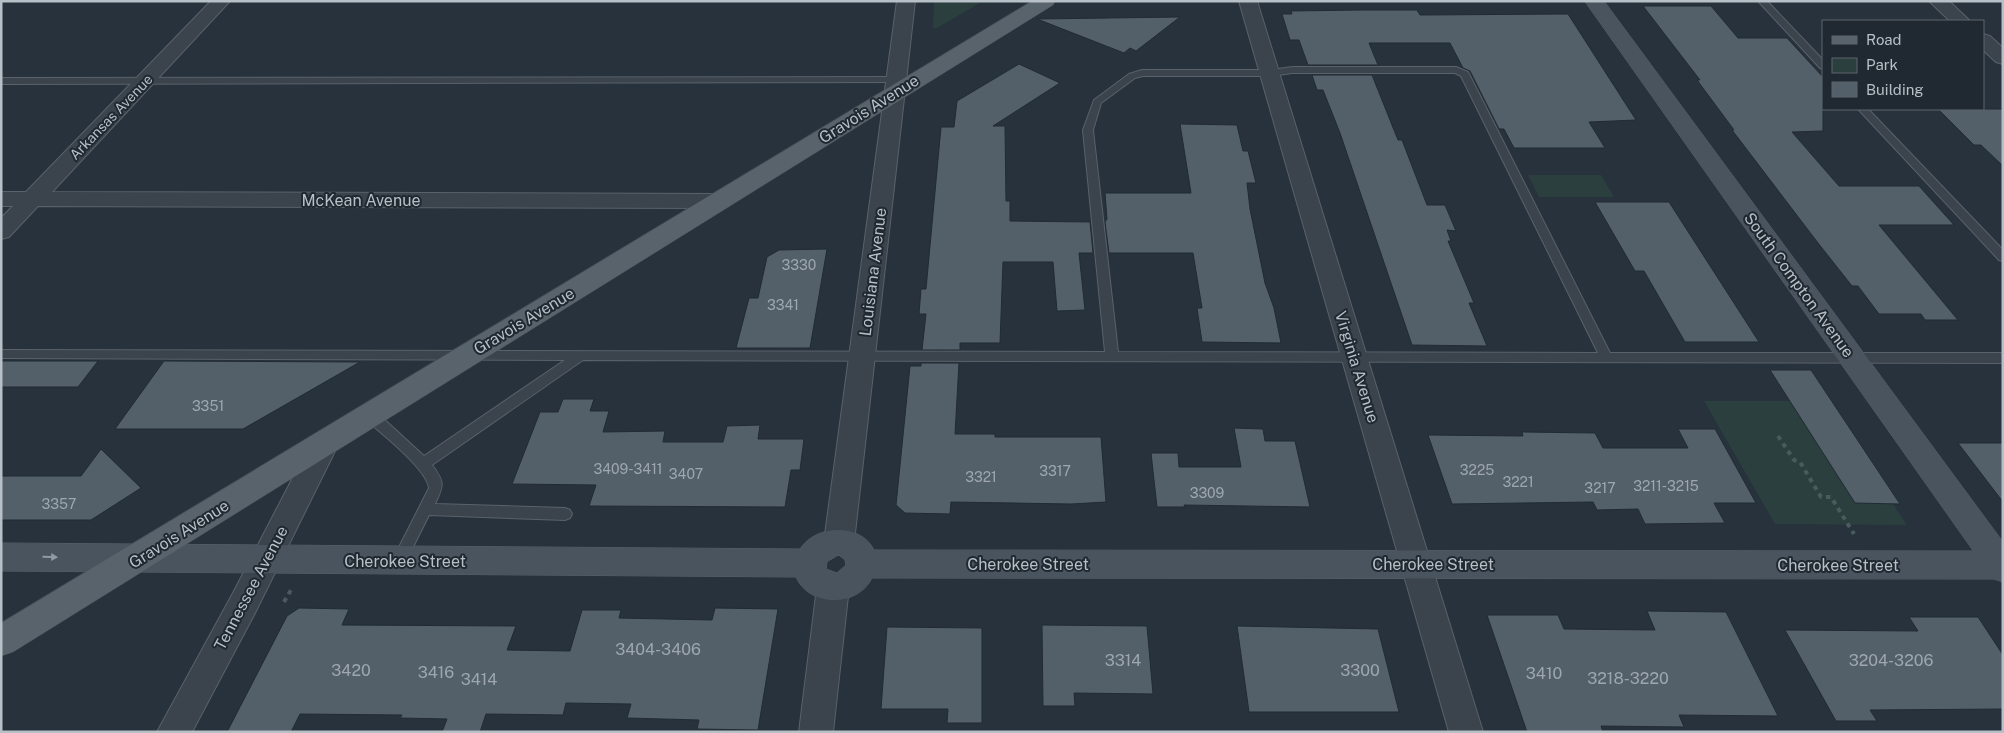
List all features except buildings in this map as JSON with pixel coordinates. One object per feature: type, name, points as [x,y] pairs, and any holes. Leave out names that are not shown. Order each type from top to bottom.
[{"type":"main road","name":"Gravois Avenue","points":[[1,641],[721,201],[896,86],[1046,1]]},
{"type":"street","name":"Arkansas Avenue","points":[[1,232],[221,1]]},
{"type":"street","name":"Louisiana Avenue","points":[[839,542],[906,1]]},
{"type":"street","name":"Virginia Avenue","points":[[1248,1],[1466,732]]},
{"type":"street","name":"South Compton Avenue","points":[[1594,1],[2002,566]]},
{"type":"street","points":[[1938,1],[1960,20]]},
{"type":"street","points":[[1984,41],[2003,58]]},
{"type":"street","name":"McKean Avenue","points":[[1,199],[721,201]]},
{"type":"street","name":"Tennessee Avenue","points":[[174,732],[266,560],[325,443]]},
{"type":"street","points":[[839,542],[854,546],[862,556],[861,571],[850,583],[834,587],[825,586],[812,577],[810,563],[817,550],[831,543],[839,542]]},
{"type":"street","name":"Cherokee Street","points":[[1,557],[810,563]]},
{"type":"street","name":"Cherokee Street","points":[[862,564],[2002,566]]},
{"type":"street","points":[[816,732],[834,587]]},
{"type":"lane","points":[[1762,1],[1822,65]]},
{"type":"lane","points":[[1112,355],[1088,130],[1098,102],[1132,76],[1142,73],[1271,73],[1292,70],[1456,70],[1464,74],[1606,357]]},
{"type":"lane","points":[[1,81],[896,86]]},
{"type":"lane","points":[[1864,110],[2003,258]]},
{"type":"lane","points":[[1,354],[467,356],[1353,355],[2003,358]]},
{"type":"lane","points":[[423,464],[579,356]]},
{"type":"lane","points":[[370,416],[423,464],[435,480],[436,488],[399,561]]},
{"type":"lane","points":[[426,509],[565,514]]},
{"type":"path","points":[[1778,436],[1794,460],[1800,462],[1821,497],[1831,497],[1854,534]]},
{"type":"green space","points":[[934,2],[980,3],[937,28],[933,28]]},
{"type":"green space","points":[[1528,175],[1601,175],[1614,197],[1539,197]]},
{"type":"green space","points":[[1704,401],[1790,401],[1855,503],[1893,504],[1907,525],[1775,524]]}]
